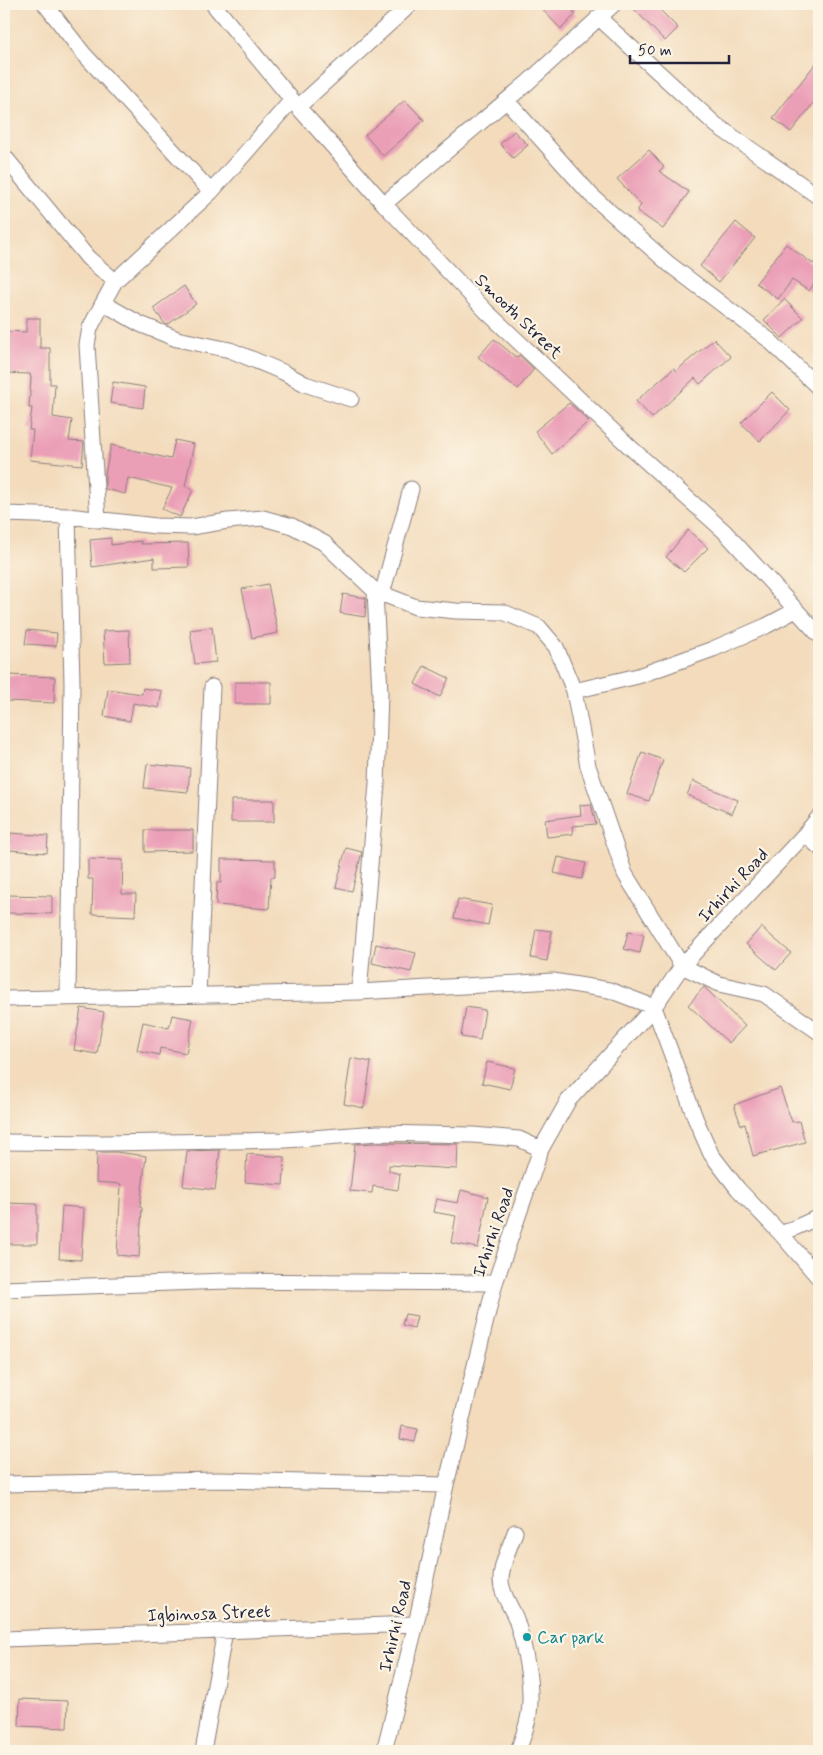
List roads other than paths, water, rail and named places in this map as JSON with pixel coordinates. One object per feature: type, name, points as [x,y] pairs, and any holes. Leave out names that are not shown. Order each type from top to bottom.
[{"type":"street","points":[[45,4],[83,53],[211,192]]},
{"type":"street","name":"Smooth Street","points":[[213,4],[295,104],[384,204],[486,312],[630,447],[724,531],[819,635]]},
{"type":"street","points":[[98,520],[87,345],[90,328],[116,281],[211,192],[295,104],[411,4]]},
{"type":"street","points":[[384,204],[507,101],[614,4]]},
{"type":"street","points":[[598,17],[716,125],[819,197]]},
{"type":"street","points":[[507,101],[591,195],[669,264],[769,340],[819,388]]},
{"type":"street","points":[[4,156],[88,258],[116,281]]},
{"type":"street","points":[[103,303],[140,324],[177,339],[230,350],[262,362],[305,384],[351,399]]},
{"type":"street","points":[[359,992],[377,784],[380,693],[379,592],[411,489]]},
{"type":"street","points":[[4,514],[68,516],[156,526],[191,527],[228,520],[263,518],[292,526],[324,543],[379,592],[416,607],[456,611],[503,612],[539,627],[556,647],[574,691],[588,766],[625,874],[682,966],[719,984],[764,994],[819,1032]]},
{"type":"street","points":[[68,516],[72,684],[68,996]]},
{"type":"street","points":[[574,691],[638,676],[714,650],[796,610]]},
{"type":"street","points":[[198,995],[212,687]]},
{"type":"street","name":"Irhirhi Road","points":[[384,1751],[416,1624],[446,1485],[495,1283],[541,1149],[568,1101],[654,1007],[682,966],[805,834],[819,816]]},
{"type":"street","points":[[805,834],[819,847]]},
{"type":"street","points":[[4,999],[68,996],[359,992],[553,981],[609,990],[654,1007],[696,1120],[712,1154],[738,1190],[781,1234],[819,1278]]},
{"type":"street","points":[[4,1142],[102,1143],[286,1140],[378,1133],[473,1135],[510,1138],[519,1139],[541,1149]]},
{"type":"street","points":[[781,1234],[819,1217]]},
{"type":"street","points":[[4,1289],[226,1281],[495,1283]]},
{"type":"street","points":[[4,1484],[219,1480],[446,1485]]},
{"type":"street","points":[[515,1532],[500,1581],[503,1592],[513,1610],[520,1632],[528,1680],[529,1716],[518,1751]]},
{"type":"street","name":"Igbinosa Street","points":[[4,1638],[416,1624]]},
{"type":"street","points":[[203,1751],[226,1631]]},
{"type":"place","name":"Car park","points":[[527,1637]]}]
